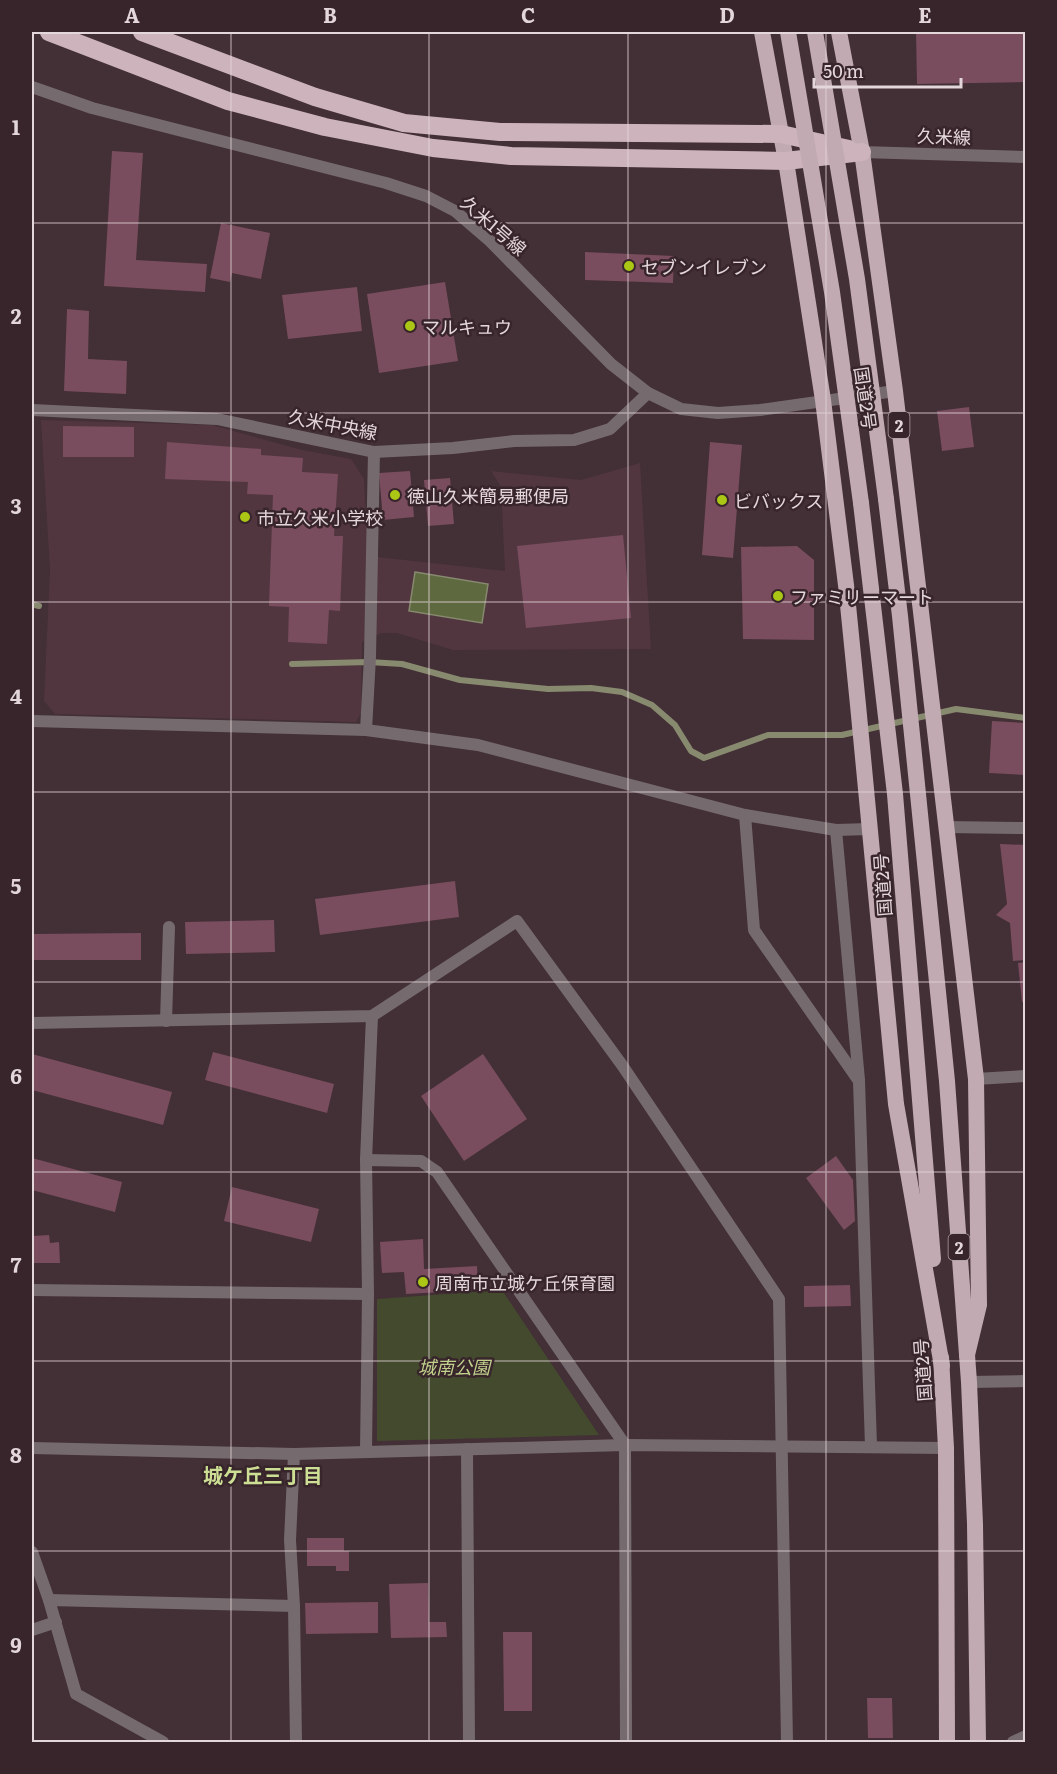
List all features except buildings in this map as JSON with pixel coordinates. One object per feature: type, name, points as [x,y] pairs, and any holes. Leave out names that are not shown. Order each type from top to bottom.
[{"type":"highway","points":[[49,32],[228,100],[326,127],[433,148],[511,156],[786,161],[861,152]]},
{"type":"highway","points":[[142,32],[315,97],[404,123],[500,132],[781,134],[861,152]]},
{"type":"highway","name":"2","points":[[762,32],[786,161],[823,400],[863,753],[896,1104],[942,1366]]},
{"type":"highway","name":"国道2号","points":[[788,32],[832,292],[892,756],[942,1366],[946,1448],[946,1743]]},
{"type":"highway","name":"国道2号","points":[[815,32],[857,279],[886,499],[915,753],[947,1081],[969,1382],[975,1524],[978,1743]]},
{"type":"highway","name":"2","points":[[839,32],[861,152],[895,391],[976,1079],[979,1305],[967,1355]]},
{"type":"street","name":"久米1号線","points":[[32,87],[92,108],[386,183],[426,196],[455,211],[490,241],[611,364],[648,393],[681,409],[718,413],[760,410],[895,391]]},
{"type":"street","name":"久米線","points":[[861,152],[1026,157]]},
{"type":"street","name":"久米中央線","points":[[32,410],[217,419],[374,452],[453,448],[514,441],[574,440],[610,429],[648,393]]},
{"type":"street","points":[[366,730],[374,452]]},
{"type":"street","points":[[32,721],[366,730],[478,746],[745,815],[836,830],[870,829]]},
{"type":"street","points":[[745,815],[754,930],[859,1081]]},
{"type":"street","points":[[945,827],[1026,828]]},
{"type":"street","points":[[836,830],[859,1081],[871,1446]]},
{"type":"street","points":[[32,1023],[372,1016],[517,921],[622,1065],[778,1299],[788,1743]]},
{"type":"street","points":[[166,1021],[169,927]]},
{"type":"street","points":[[366,1451],[368,1293],[366,1160],[372,1016]]},
{"type":"street","points":[[976,1079],[1026,1076]]},
{"type":"street","points":[[366,1160],[421,1161],[437,1172],[626,1444],[626,1743]]},
{"type":"street","points":[[32,1290],[368,1293]]},
{"type":"street","points":[[969,1382],[1026,1381]]},
{"type":"street","points":[[32,1448],[294,1454],[626,1444],[946,1448]]},
{"type":"street","points":[[467,1449],[469,1743]]},
{"type":"street","points":[[294,1454],[290,1540],[294,1606],[296,1743]]},
{"type":"street","points":[[32,1552],[56,1622],[76,1694],[164,1743]]},
{"type":"street","points":[[49,1600],[294,1606]]},
{"type":"street","points":[[32,1630],[56,1622]]},
{"type":"street","points":[[1013,1743],[1026,1736]]},
{"type":"shaded area","points":[[41,420],[212,425],[302,450],[351,459],[364,479],[368,556],[505,571],[501,487],[491,471],[581,480],[640,463],[651,649],[453,650],[397,633],[381,633],[362,642],[361,713],[356,722],[55,714],[44,701],[50,570]]},
{"type":"shaded area","points":[[415,572],[488,584],[482,623],[409,611]]},
{"type":"green space","name":"城南公園","points":[[502,1290],[599,1435],[377,1441],[377,1299]]},
{"type":"waterway","points":[[32,604],[39,606]]},
{"type":"waterway","points":[[292,664],[369,662],[402,664],[460,680],[548,689],[591,688],[622,692],[652,705],[675,725],[691,751],[704,758],[768,735],[842,735],[956,709],[1026,718]]},
{"type":"place","name":"セブンイレブン","points":[[629,266]]},
{"type":"place","name":"マルキュウ","points":[[410,326]]},
{"type":"place","name":"徳山久米簡易郵便局","points":[[395,495]]},
{"type":"place","name":"ビバックス","points":[[722,500]]},
{"type":"place","name":"市立久米小学校","points":[[245,517]]},
{"type":"place","name":"ファミリーマート","points":[[778,596]]},
{"type":"place","name":"周南市立城ケ丘保育園","points":[[423,1282]]},
{"type":"district","name":"城ケ丘三丁目","points":[[263,1474]]}]
